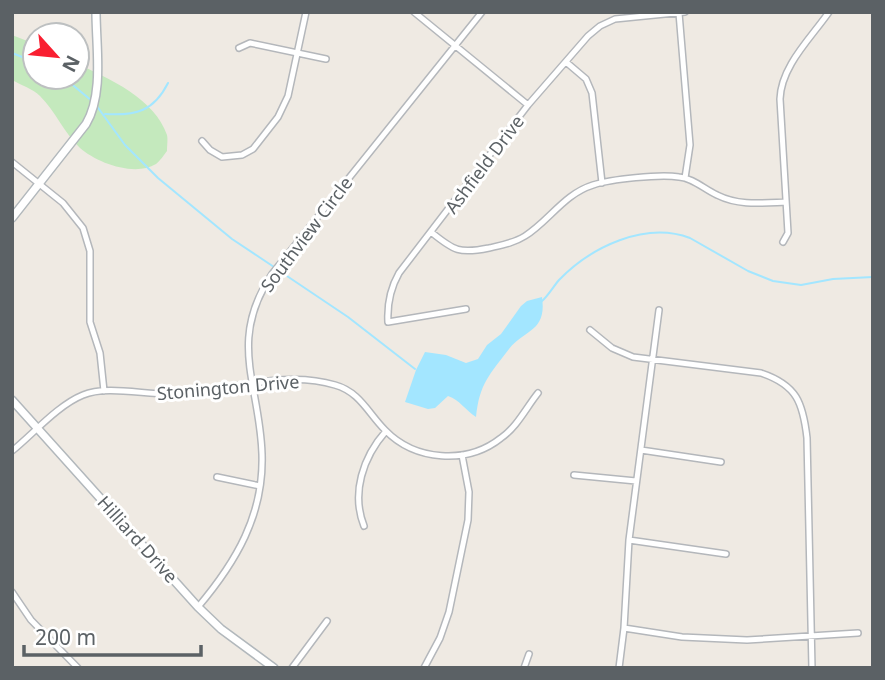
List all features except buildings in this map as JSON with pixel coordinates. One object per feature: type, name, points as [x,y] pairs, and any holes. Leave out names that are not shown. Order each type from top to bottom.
[{"type":"street","points":[[12,218],[86,124],[93,110],[97,94],[96,12]]},
{"type":"street","points":[[202,141],[222,157],[242,155],[253,149],[284,107],[306,12]]},
{"type":"street","points":[[414,12],[528,105]]},
{"type":"street","name":"Southview Circle","points":[[198,607],[240,550],[254,515],[260,486],[262,453],[248,362],[248,330],[265,284],[482,12]]},
{"type":"street","name":"Ashfield Drive","points":[[466,309],[388,322],[388,303],[399,273],[528,105],[588,36],[608,22],[623,18],[685,12]]},
{"type":"street","points":[[679,13],[690,145],[685,178]]},
{"type":"street","points":[[783,242],[788,233],[780,99],[782,83],[788,69],[827,13]]},
{"type":"street","points":[[239,47],[250,43],[326,59]]},
{"type":"street","points":[[566,62],[586,79],[592,93],[602,183]]},
{"type":"street","points":[[12,162],[72,211],[87,239],[91,263],[90,322],[100,353],[104,391]]},
{"type":"street","points":[[431,232],[459,251],[509,243],[531,232],[572,195],[602,183],[665,176],[685,178],[737,203],[786,202]]},
{"type":"street","points":[[619,668],[629,540],[659,310]]},
{"type":"street","points":[[590,330],[622,353],[761,373],[776,378],[797,397],[804,412],[807,438],[812,668]]},
{"type":"street","name":"Stonington Drive","points":[[12,451],[74,399],[85,394],[104,391],[173,394],[294,380],[343,387],[357,396],[386,431],[400,442],[437,456],[462,455],[483,449],[500,439],[517,422],[538,393]]},
{"type":"street","name":"Hilliard Drive","points":[[12,400],[198,607],[221,629],[274,668]]},
{"type":"street","points":[[364,526],[358,503],[363,467],[370,451],[386,431]]},
{"type":"street","points":[[641,450],[721,462]]},
{"type":"street","points":[[424,668],[440,638],[449,612],[468,520],[469,492],[462,455]]},
{"type":"street","points":[[574,475],[636,481]]},
{"type":"street","points":[[216,477],[260,486]]},
{"type":"street","points":[[629,540],[726,554]]},
{"type":"street","points":[[12,592],[31,620],[78,668]]},
{"type":"street","points":[[292,668],[327,621]]},
{"type":"street","points":[[624,628],[682,637],[727,639],[858,632]]},
{"type":"street","points":[[524,668],[528,654]]},
{"type":"green space","points":[[12,35],[21,39],[21,84],[12,80]]},
{"type":"green space","points":[[91,70],[142,100],[161,122],[167,135],[167,151],[156,164],[147,168],[127,169],[96,159],[69,136],[40,96],[33,91],[91,91]]},
{"type":"water","points":[[542,297],[543,308],[538,324],[515,342],[491,373],[480,396],[476,417],[448,396],[435,408],[428,409],[405,402],[425,352],[446,355],[466,363],[478,359],[487,345],[501,334],[521,306],[527,301]]},
{"type":"waterway","points":[[12,53],[21,57]]},
{"type":"waterway","points":[[105,114],[126,114],[143,110],[157,100],[168,83]]},
{"type":"waterway","points":[[80,91],[92,101]]},
{"type":"waterway","points":[[96,105],[125,145],[158,178],[232,239],[274,267]]},
{"type":"waterway","points":[[542,301],[559,280],[587,257],[620,240],[655,233],[690,238],[748,271],[773,281],[801,285],[833,279],[873,277]]},
{"type":"waterway","points":[[278,270],[348,317],[415,369]]}]
